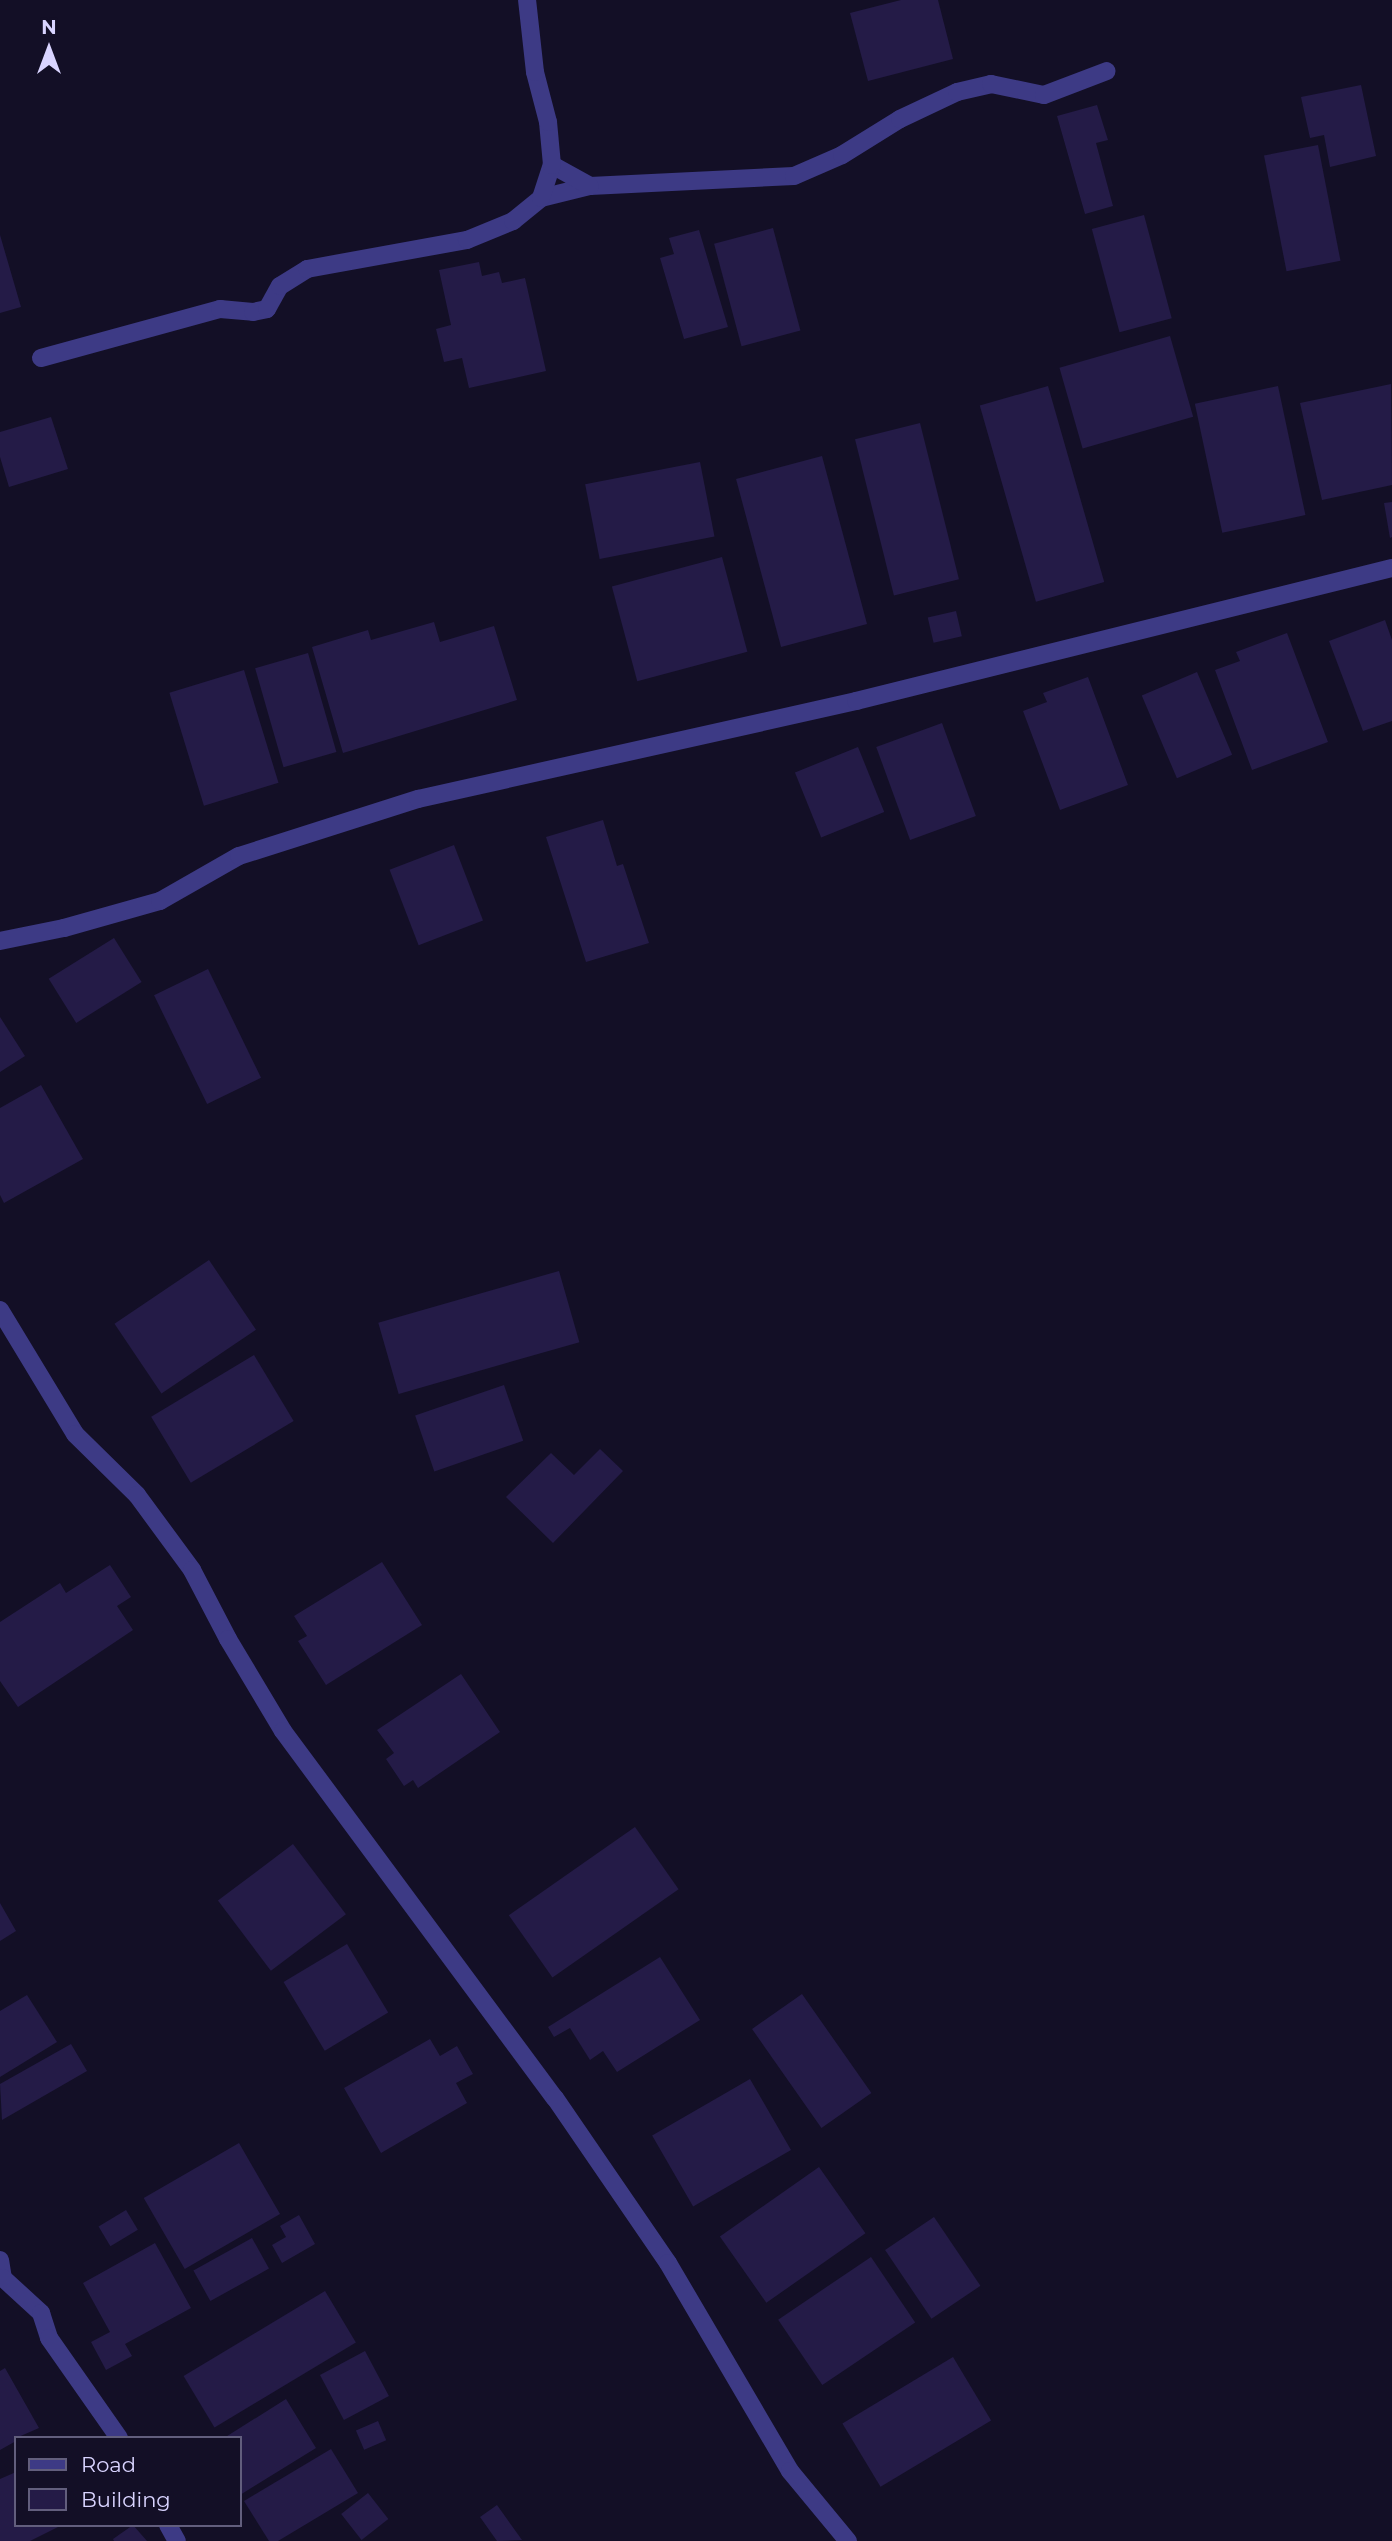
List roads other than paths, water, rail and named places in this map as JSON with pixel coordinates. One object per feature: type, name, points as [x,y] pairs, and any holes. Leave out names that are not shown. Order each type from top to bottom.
[{"type":"street","points":[[527,0],[535,72],[548,122],[552,165],[541,198]]},
{"type":"street","points":[[41,358],[220,309],[253,312],[267,309],[280,286],[307,269],[467,240],[513,221],[541,198],[590,186],[794,176],[842,155],[900,119],[957,92],[991,84],[1044,95],[1107,71]]},
{"type":"street","points":[[552,165],[590,186]]},
{"type":"street","points":[[0,941],[64,928],[160,901],[239,856],[418,799],[856,701],[1392,568]]},
{"type":"street","points":[[0,1310],[75,1434],[137,1495],[192,1570],[228,1639],[283,1731],[555,2098],[668,2263],[790,2471],[848,2541]]},
{"type":"street","points":[[1,2273],[41,2313],[48,2338],[118,2436]]}]
